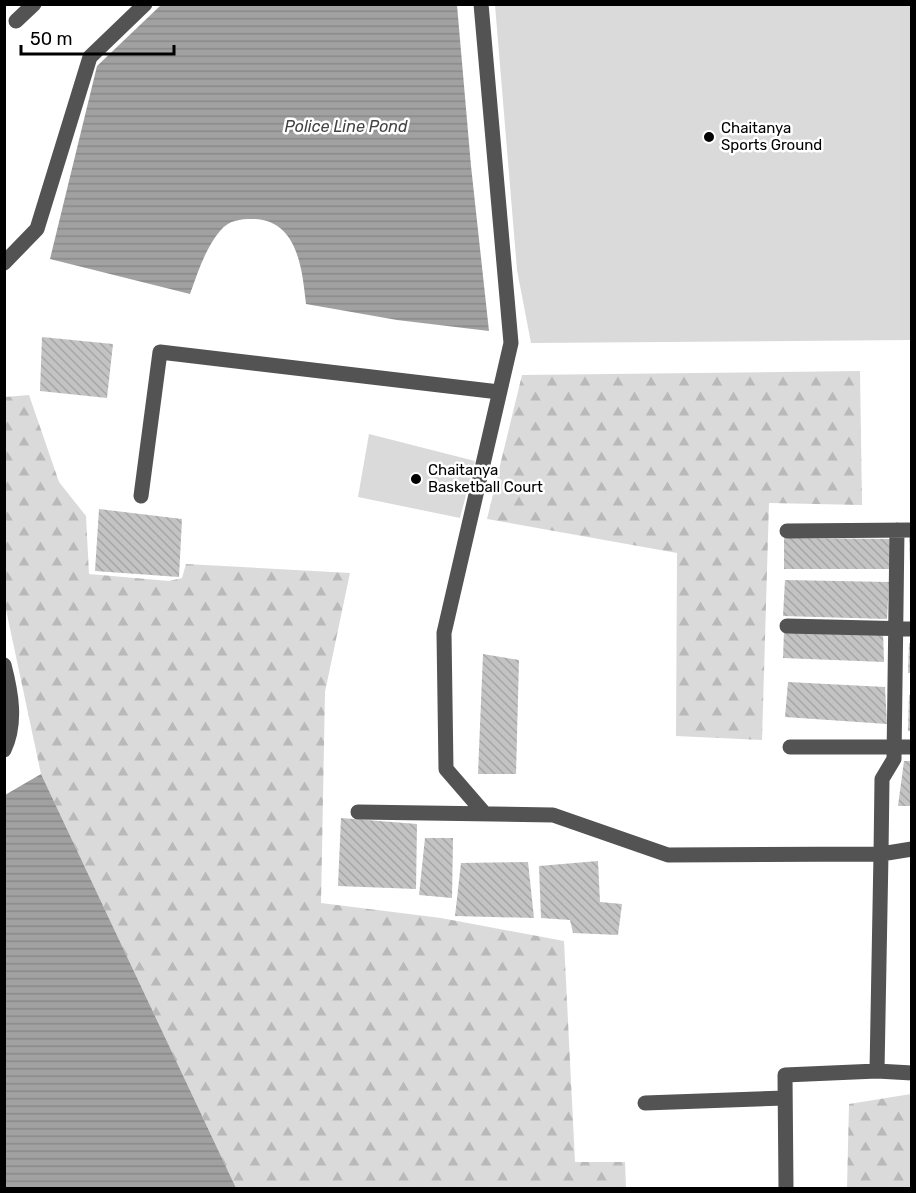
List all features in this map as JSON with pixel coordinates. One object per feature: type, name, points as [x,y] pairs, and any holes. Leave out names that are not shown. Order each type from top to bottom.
[{"type":"street","points":[[16,21],[34,4]]},
{"type":"street","points":[[4,263],[37,229],[90,57],[145,4]]},
{"type":"street","points":[[481,4],[511,343],[444,633],[446,769],[485,814]]},
{"type":"street","points":[[141,496],[160,352],[499,392]]},
{"type":"street","points":[[786,531],[904,530],[904,629],[895,748],[894,759],[882,779],[877,1071]]},
{"type":"street","points":[[787,626],[904,629]]},
{"type":"street","points":[[4,665],[12,712],[10,737],[4,750]]},
{"type":"street","points":[[790,747],[912,747]]},
{"type":"street","points":[[358,812],[553,815],[668,855],[881,854],[912,849]]},
{"type":"street","points":[[786,1188],[785,1075],[877,1071],[912,1073]]},
{"type":"street","points":[[645,1102],[785,1098]]},
{"type":"green space","name":"Chaitanya Sports Ground","points":[[495,5],[911,5],[911,340],[531,343],[517,270]]},
{"type":"green space","points":[[860,371],[862,505],[769,503],[762,740],[676,736],[677,553],[487,519],[522,375]]},
{"type":"green space","points":[[29,395],[59,482],[86,516],[89,574],[169,581],[182,578],[186,564],[350,573],[325,692],[321,903],[441,918],[564,941],[575,1162],[625,1162],[626,1188],[236,1188],[41,774],[5,605],[5,397]]},
{"type":"green space","name":"Chaitanya Basketball Court","points":[[369,434],[475,461],[460,518],[358,497]]},
{"type":"green space","points":[[911,1094],[911,1188],[847,1188],[849,1104]]},
{"type":"water","name":"Police Line Pond","points":[[161,5],[457,5],[489,331],[397,320],[306,304],[299,262],[288,237],[280,228],[268,222],[253,219],[235,221],[227,224],[220,231],[206,253],[190,294],[50,259],[97,66]]},
{"type":"water","points":[[41,774],[236,1188],[5,1188],[5,795]]},
{"type":"building","points":[[42,337],[113,344],[107,398],[40,391]]},
{"type":"building","points":[[99,509],[182,519],[179,577],[95,571]]},
{"type":"building","points":[[909,537],[912,537],[912,566],[910,566]]},
{"type":"building","points":[[784,538],[890,539],[891,569],[784,569]]},
{"type":"building","points":[[785,580],[889,582],[887,619],[783,616]]},
{"type":"building","points":[[784,631],[883,631],[884,662],[783,658]]},
{"type":"building","points":[[909,643],[912,643],[912,673],[908,673]]},
{"type":"building","points":[[483,654],[519,660],[516,774],[478,774]]},
{"type":"building","points":[[788,682],[885,687],[887,724],[785,717]]},
{"type":"building","points":[[909,695],[912,695],[912,731],[908,731]]},
{"type":"building","points":[[904,761],[912,761],[912,806],[898,806]]},
{"type":"building","points":[[341,818],[417,824],[416,889],[338,886]]},
{"type":"building","points":[[425,838],[453,838],[452,898],[419,895]]},
{"type":"building","points":[[598,861],[600,902],[622,904],[618,935],[573,933],[570,920],[541,918],[539,866]]},
{"type":"building","points":[[528,862],[534,918],[455,916],[461,863]]},
{"type":"place","name":"Chaitanya Sports Ground","points":[[709,137]]},
{"type":"place","name":"Chaitanya Basketball Court","points":[[416,479]]}]
